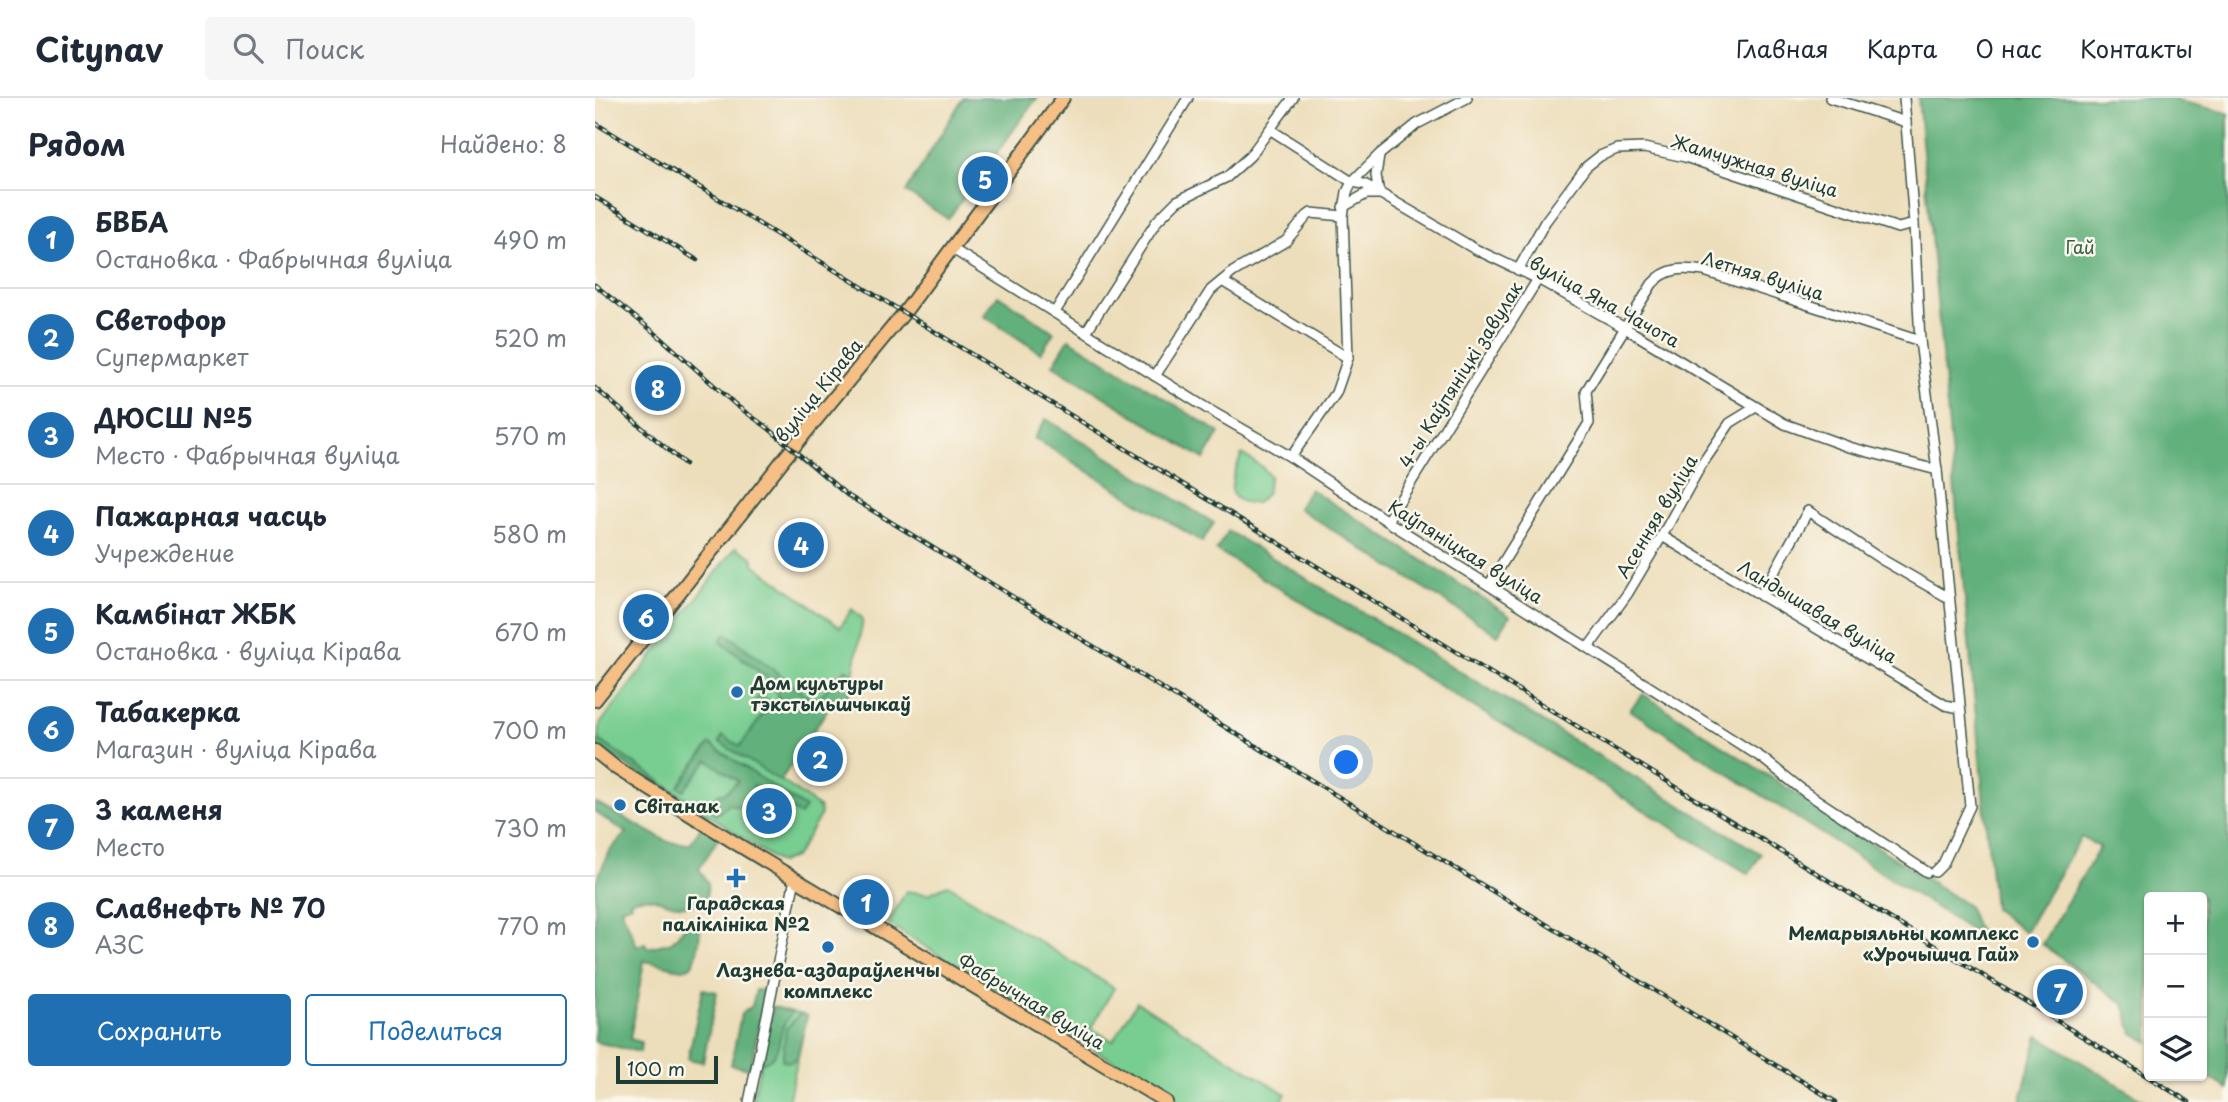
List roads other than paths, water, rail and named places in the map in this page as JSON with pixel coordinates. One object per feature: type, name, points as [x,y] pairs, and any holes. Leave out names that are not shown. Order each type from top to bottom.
[{"type":"main road","name":"вуліца Кірава","points":[[595,700],[783,460],[904,313],[1062,98]]},
{"type":"main road","name":"Фабрычная вуліца","points":[[595,751],[665,800],[1166,1102]]},
{"type":"street","points":[[1055,312],[1188,98]]},
{"type":"street","points":[[1086,332],[1157,221],[1177,201],[1227,177],[1250,156],[1293,98]]},
{"type":"street","points":[[1291,457],[1336,393],[1348,358],[1343,211],[1347,192],[1352,182],[1380,154],[1417,124],[1467,98]]},
{"type":"street","points":[[1830,98],[1906,122]]},
{"type":"street","points":[[1904,98],[1915,224],[1920,341],[1937,470],[1960,708]]},
{"type":"street","name":"вуліца Яна Чачота","points":[[1271,130],[1352,182],[1364,184],[1475,249],[1538,279],[1785,424],[1837,442],[1937,470]]},
{"type":"street","name":"Жамчужная вуліца","points":[[1518,270],[1545,222],[1586,167],[1600,156],[1617,149],[1644,148],[1685,157],[1898,228],[1915,224]]},
{"type":"street","points":[[1155,376],[1211,290],[1222,281],[1286,241],[1311,213],[1343,211],[1366,194],[1379,194],[1376,175],[1380,154]]},
{"type":"street","name":"Каўпяніцкая вуліца","points":[[951,248],[1155,376],[1291,457],[1387,521],[1762,758],[1805,792],[1931,872],[1943,864],[1970,806],[1960,708]]},
{"type":"street","name":"Летняя вуліца","points":[[1489,584],[1589,423],[1586,391],[1660,275],[1671,269],[1705,271],[1920,341]]},
{"type":"street","name":"4-ы Каўпяніцкі завулак","points":[[1387,521],[1538,279]]},
{"type":"street","points":[[1222,281],[1348,358]]},
{"type":"street","name":"Асенняя вуліца","points":[[1588,648],[1663,536],[1700,467],[1730,423],[1756,407]]},
{"type":"street","points":[[1761,596],[1808,510],[1881,559],[1949,598]]},
{"type":"street","name":"Ландышавая вуліца","points":[[1663,536],[1945,705],[1960,708]]},
{"type":"street","points":[[749,1102],[795,878]]},
{"type":"railway","points":[[595,123],[2189,1102]]},
{"type":"railway","points":[[595,197],[697,260]]},
{"type":"railway","points":[[595,285],[847,495],[1836,1102]]},
{"type":"railway","points":[[595,388],[685,464]]},
{"type":"place","name":"Камбінат ЖБК","points":[[985,179]]},
{"type":"place","name":"Славнефть № 70","points":[[658,388]]},
{"type":"place","name":"Пажарная часць","points":[[801,545]]},
{"type":"place","name":"Табакерка","points":[[646,617]]},
{"type":"place","name":"Дом культуры тэкстыльшчыкаў","points":[[737,692]]},
{"type":"place","name":"Светофор","points":[[820,759]]},
{"type":"place","name":"Світанак","points":[[620,805]]},
{"type":"place","name":"ДЮСШ №5","points":[[769,811]]},
{"type":"place","name":"Гарадская паліклініка №2","points":[[736,878]]},
{"type":"place","name":"БВБА","points":[[866,902]]},
{"type":"place","name":"Мемарыяльны комплекс «Урочышча Гай»","points":[[2033,942]]},
{"type":"place","name":"Лазнева-аздараўленчы комплекс","points":[[828,947]]},
{"type":"place","name":"3 каменя","points":[[2060,992]]},
{"type":"park label","name":"Гай","points":[[2080,246]]}]
